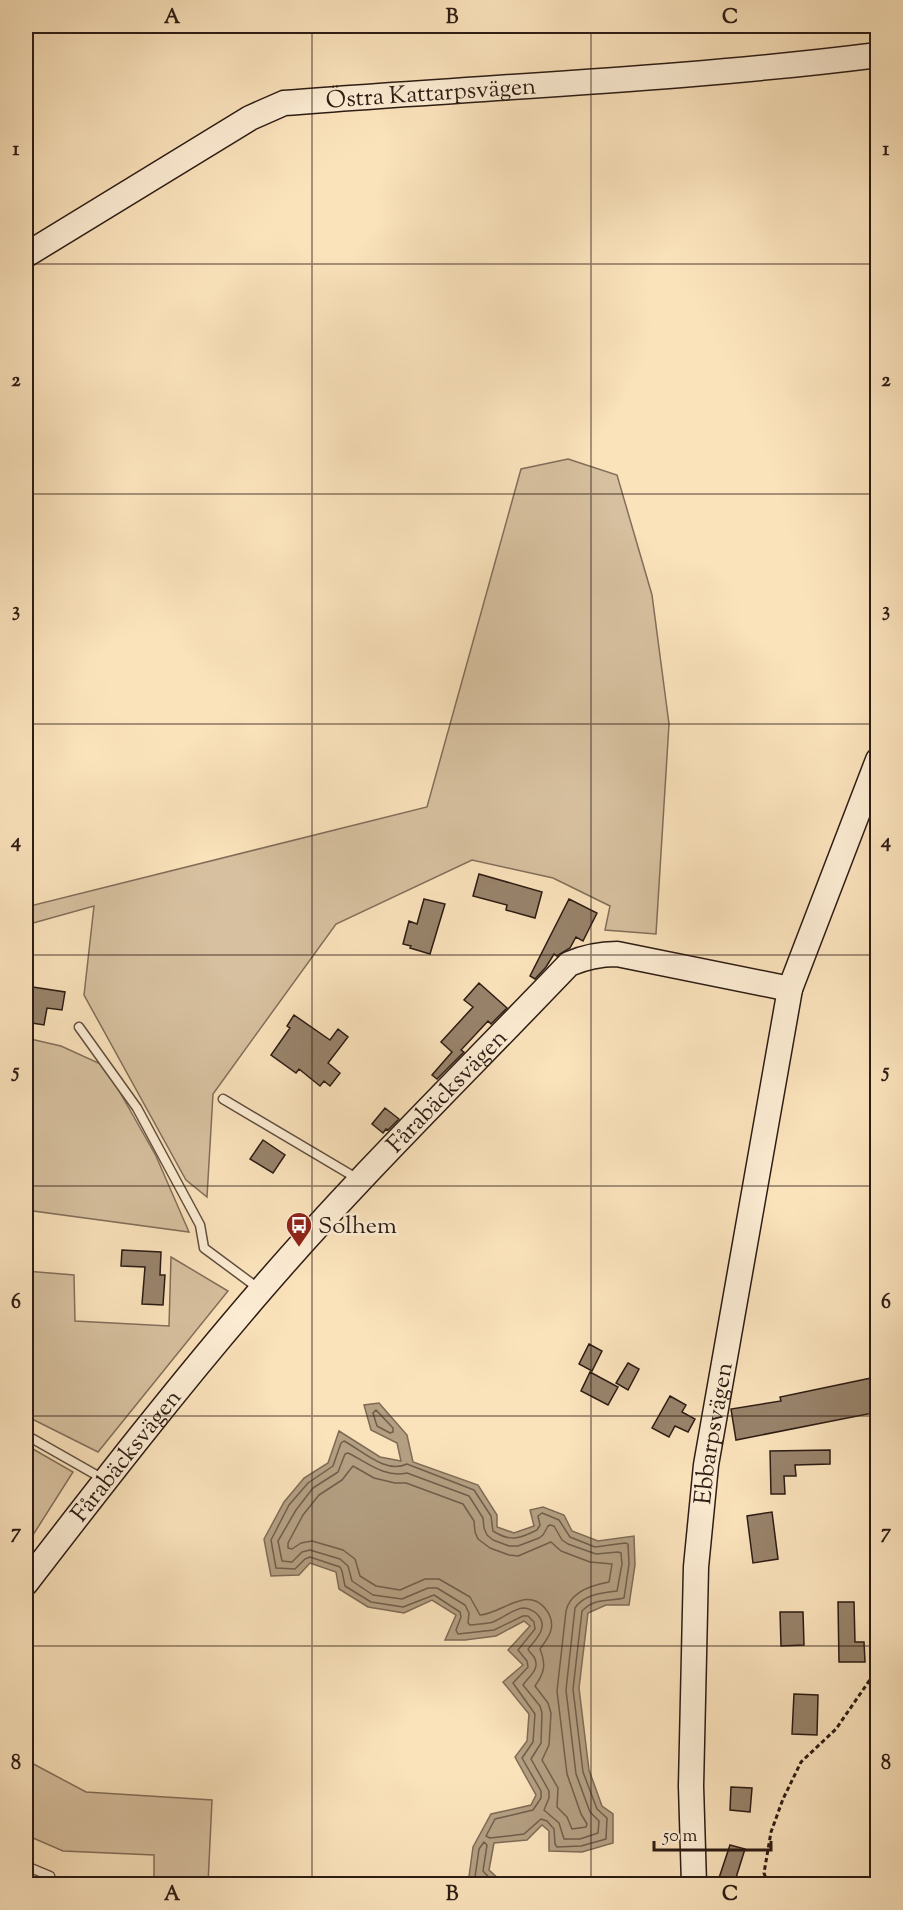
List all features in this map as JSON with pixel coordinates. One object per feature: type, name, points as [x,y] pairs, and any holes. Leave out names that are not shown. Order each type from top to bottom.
[{"type":"street","name":"Östra Kattarpsvägen","points":[[26,255],[250,118],[284,103],[652,76],[823,62],[878,55]]},
{"type":"street","points":[[790,989],[878,760]]},
{"type":"street","name":"Fårabäcksvägen","points":[[26,1583],[105,1480],[261,1290],[361,1181],[569,964],[600,954],[617,954],[790,989]]},
{"type":"street","name":"Ebbarpsvägen","points":[[694,1884],[691,1786],[696,1567],[706,1465],[790,989]]},
{"type":"lane","points":[[79,1027],[137,1108],[200,1225],[204,1248],[261,1290]]},
{"type":"lane","points":[[223,1099],[361,1181]]},
{"type":"lane","points":[[26,1435],[105,1480]]},
{"type":"lane","points":[[26,1866],[51,1876]]},
{"type":"path","points":[[768,1884],[764,1872],[771,1832],[796,1771],[801,1762],[836,1729],[878,1668]]},
{"type":"shaded area","points":[[568,459],[617,475],[652,595],[669,724],[656,934],[605,930],[610,906],[553,878],[472,860],[336,924],[213,1094],[207,1197],[186,1180],[84,995],[94,906],[26,925],[26,907],[427,807],[521,469]]},
{"type":"shaded area","points":[[26,1038],[61,1046],[105,1066],[156,1156],[189,1232],[26,1210]]},
{"type":"shaded area","points":[[171,1257],[228,1291],[98,1452],[26,1416],[26,1271],[74,1275],[75,1321],[169,1326]]},
{"type":"shaded area","points":[[26,1445],[73,1472],[33,1535],[26,1525]]},
{"type":"shaded area","points":[[26,1760],[86,1792],[212,1800],[208,1884],[154,1884],[154,1855],[63,1851],[26,1835]]},
{"type":"water","points":[[379,1403],[407,1435],[413,1462],[478,1485],[497,1515],[497,1527],[514,1533],[534,1526],[530,1510],[543,1507],[564,1515],[572,1531],[598,1541],[634,1536],[635,1565],[629,1605],[606,1605],[588,1613],[579,1688],[589,1770],[602,1806],[613,1814],[613,1843],[582,1852],[549,1851],[549,1831],[542,1825],[527,1840],[494,1843],[489,1870],[500,1880],[500,1884],[468,1884],[473,1847],[491,1814],[531,1805],[536,1795],[515,1757],[527,1741],[529,1714],[503,1682],[523,1665],[508,1650],[530,1626],[524,1621],[496,1636],[445,1640],[456,1615],[432,1600],[404,1613],[368,1607],[339,1589],[336,1572],[310,1563],[299,1575],[271,1576],[264,1539],[284,1502],[304,1478],[328,1463],[339,1431],[380,1457],[401,1461],[397,1443],[371,1430],[364,1405]]},
{"type":"building","points":[[479,874],[542,892],[535,918],[506,910],[507,905],[473,896]]},
{"type":"building","points":[[424,899],[445,904],[430,954],[403,944],[409,921],[417,924]]},
{"type":"building","points":[[569,899],[597,913],[583,941],[576,937],[570,948],[557,956],[554,954],[535,979],[530,976]]},
{"type":"building","points":[[479,983],[507,1008],[491,1024],[488,1021],[461,1050],[464,1052],[437,1079],[432,1075],[452,1052],[441,1042],[473,1007],[464,1000]]},
{"type":"building","points":[[26,986],[65,992],[62,1010],[47,1008],[44,1025],[26,1022]]},
{"type":"building","points":[[294,1015],[330,1040],[338,1029],[348,1037],[328,1063],[340,1073],[330,1086],[324,1081],[320,1086],[299,1069],[296,1073],[271,1055],[290,1028],[287,1026]]},
{"type":"building","points":[[385,1108],[399,1119],[383,1133],[372,1124]]},
{"type":"building","points":[[263,1140],[285,1155],[273,1173],[250,1159]]},
{"type":"building","points":[[122,1250],[161,1252],[160,1275],[165,1275],[163,1305],[142,1304],[145,1267],[121,1266]]},
{"type":"building","points":[[589,1344],[602,1351],[592,1371],[579,1364]]},
{"type":"building","points":[[628,1363],[639,1369],[628,1390],[616,1383]]},
{"type":"building","points":[[590,1372],[618,1387],[608,1405],[581,1391]]},
{"type":"building","points":[[876,1377],[878,1412],[736,1440],[731,1409],[781,1401],[780,1397]]},
{"type":"building","points":[[670,1396],[686,1405],[682,1412],[695,1419],[688,1432],[675,1426],[669,1437],[652,1428]]},
{"type":"building","points":[[830,1450],[830,1464],[795,1465],[796,1476],[784,1476],[785,1494],[771,1494],[770,1451]]},
{"type":"building","points":[[772,1512],[778,1559],[753,1563],[747,1516]]},
{"type":"building","points":[[838,1602],[854,1602],[855,1642],[864,1642],[865,1662],[839,1662]]},
{"type":"building","points":[[780,1612],[803,1612],[804,1645],[781,1646]]},
{"type":"building","points":[[794,1694],[818,1695],[817,1735],[792,1734]]},
{"type":"building","points":[[731,1787],[752,1788],[750,1812],[730,1810]]},
{"type":"building","points":[[730,1845],[745,1849],[734,1884],[717,1884]]},
{"type":"place","name":"Solhem","points":[[299,1248]]}]
